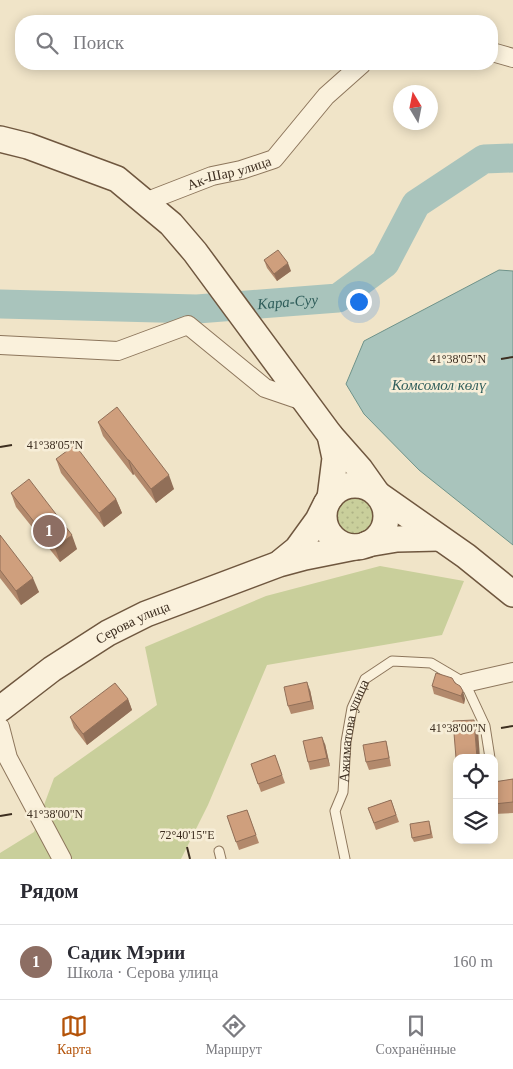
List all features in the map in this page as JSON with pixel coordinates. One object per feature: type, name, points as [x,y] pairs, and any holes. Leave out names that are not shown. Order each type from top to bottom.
[{"type":"main road","points":[[0,139],[28,146],[117,178],[171,224],[203,263],[330,435],[360,469],[385,505],[386,517],[384,528],[377,538],[361,546],[343,544],[332,537],[326,526],[324,514],[335,458],[330,435]]},
{"type":"main road","points":[[328,500],[337,490],[347,486],[358,485],[368,487],[466,556],[513,594]]},
{"type":"main road","name":"Серова улица","points":[[279,564],[297,549],[318,520],[328,500]]},
{"type":"main road","name":"Серова улица","points":[[0,708],[52,669],[108,633],[146,614],[279,564],[304,557],[397,539],[439,538]]},
{"type":"street","points":[[498,54],[513,58]]},
{"type":"street","name":"Ак-Шар улица","points":[[145,202],[212,176],[241,170],[274,159],[326,96],[355,70]]},
{"type":"street","points":[[0,345],[118,351],[188,326],[265,388],[306,402]]},
{"type":"street","points":[[465,683],[513,672]]},
{"type":"street","points":[[0,727],[8,758],[62,859]]},
{"type":"lane","name":"Ажиматова улица","points":[[345,859],[335,812],[343,792],[346,742],[352,708],[365,680],[392,661],[431,663],[465,683]]},
{"type":"lane","points":[[465,683],[485,726],[489,754]]},
{"type":"green space","points":[[351,494],[359,494],[371,500],[377,516],[371,532],[359,538],[351,538],[339,532],[333,520],[333,512],[339,500]]},
{"type":"green space","points":[[380,566],[464,581],[442,635],[267,665],[208,805],[181,859],[0,859],[0,853],[34,832],[54,778],[157,705],[145,647],[266,596]]},
{"type":"water","name":"Комсомол көлү","points":[[499,270],[513,271],[513,545],[419,470],[364,414],[346,384],[364,341]]},
{"type":"building","points":[[278,250],[288,263],[274,274],[264,260]]},
{"type":"building","points":[[117,407],[169,475],[151,489],[98,422]]},
{"type":"building","points":[[75,445],[116,499],[99,513],[56,459]]},
{"type":"building","points":[[29,479],[72,535],[55,548],[11,493]]},
{"type":"building","points":[[0,535],[33,578],[16,591],[0,570]]},
{"type":"building","points":[[436,673],[452,678],[463,691],[461,696],[432,686]]},
{"type":"building","points":[[307,682],[311,701],[288,706],[284,687]]},
{"type":"building","points":[[115,683],[128,699],[83,734],[70,717]]},
{"type":"building","points":[[474,720],[477,754],[456,754],[453,721]]},
{"type":"building","points":[[322,737],[327,758],[308,762],[303,741]]},
{"type":"building","points":[[386,741],[389,758],[366,762],[363,745]]},
{"type":"building","points":[[275,755],[282,775],[258,784],[251,764]]},
{"type":"building","points":[[513,779],[513,802],[498,804],[498,781]]},
{"type":"building","points":[[391,800],[396,815],[374,823],[368,808]]},
{"type":"building","points":[[247,810],[256,835],[236,842],[227,816]]},
{"type":"building","points":[[429,821],[431,834],[412,838],[410,824]]},
{"type":"waterway","name":"Кара-Суу","points":[[0,304],[197,309],[338,298],[385,263],[416,204],[484,159],[513,158]]},
{"type":"place","name":"Садик Мэрии","points":[[49,531]]}]
